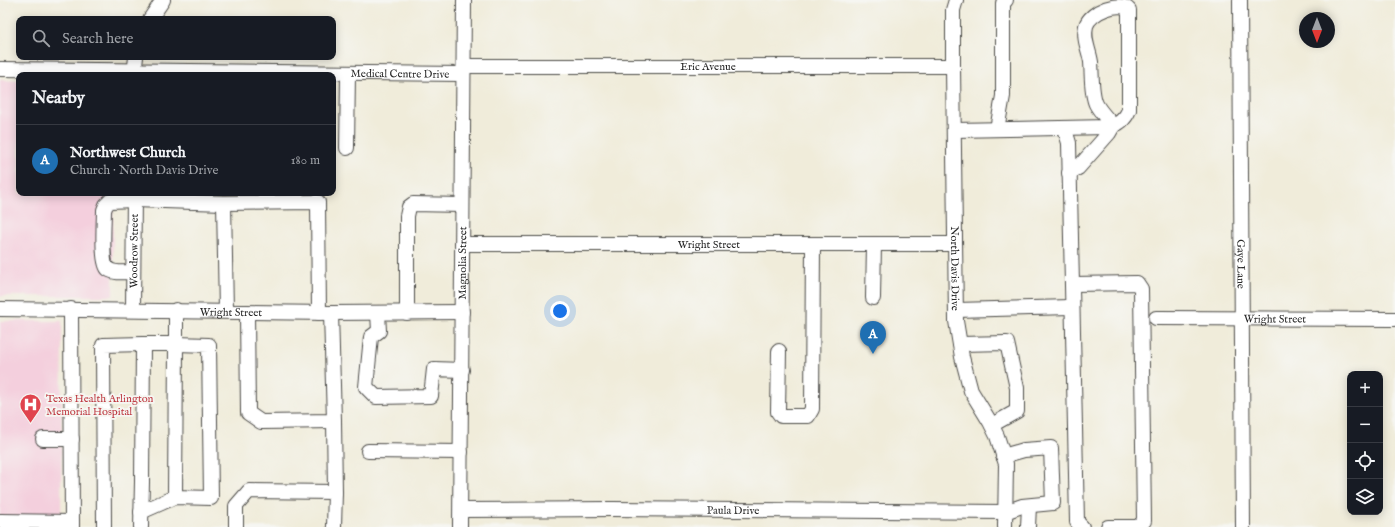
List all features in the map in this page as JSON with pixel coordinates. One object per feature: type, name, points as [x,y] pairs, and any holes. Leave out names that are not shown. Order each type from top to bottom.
[{"type":"street","points":[[152,16],[162,0]]},
{"type":"street","name":"Magnolia Street","points":[[460,527],[464,0]]},
{"type":"street","name":"North Davis Drive","points":[[956,0],[953,10],[956,321],[971,391],[992,425],[1006,464],[1005,527]]},
{"type":"street","points":[[997,129],[1003,96],[1003,3],[1006,0]]},
{"type":"street","name":"Gaye Lane","points":[[1240,0],[1243,527]]},
{"type":"street","points":[[954,130],[1113,126],[1123,120],[1129,110],[1129,10],[1125,3],[1121,2],[1107,3],[1102,6],[1090,18],[1086,27],[1086,43],[1090,57],[1096,103],[1113,126]]},
{"type":"street","name":"Eric Avenue","points":[[463,70],[953,66]]},
{"type":"street","name":"Medical Centre Drive","points":[[0,69],[135,68],[305,72]]},
{"type":"street","name":"Medical Centre Drive","points":[[336,73],[463,70]]},
{"type":"street","points":[[347,148],[348,73]]},
{"type":"street","points":[[1069,173],[1078,168],[1109,133],[1113,126]]},
{"type":"street","points":[[1061,128],[1066,133],[1069,143],[1077,522],[1082,527]]},
{"type":"street","points":[[133,272],[117,272],[108,269],[106,266],[104,210],[110,201],[134,196],[224,202],[318,202],[334,421],[334,527]]},
{"type":"street","name":"Woodrow Street","points":[[133,310],[134,196]]},
{"type":"street","points":[[224,202],[226,311]]},
{"type":"street","points":[[407,312],[407,216],[409,207],[413,204],[462,205]]},
{"type":"street","name":"Wright Street","points":[[462,244],[955,244]]},
{"type":"street","points":[[779,351],[778,412],[781,416],[808,416],[812,409],[813,244]]},
{"type":"street","points":[[873,298],[874,244]]},
{"type":"street","points":[[1072,284],[1137,283],[1141,289],[1144,521],[1138,527],[1108,527]]},
{"type":"street","points":[[956,310],[1072,308]]},
{"type":"street","name":"Wright Street","points":[[0,309],[325,313],[462,312]]},
{"type":"street","points":[[0,521],[72,524],[72,309]]},
{"type":"street","points":[[175,497],[176,310]]},
{"type":"street","points":[[246,312],[248,413],[261,422],[334,421]]},
{"type":"street","points":[[378,312],[378,331],[371,337],[366,386],[376,397],[431,396],[434,369],[462,370]]},
{"type":"street","name":"Wright Street","points":[[1156,318],[1395,319]]},
{"type":"street","points":[[960,344],[1007,343],[1017,388],[1017,411],[992,425]]},
{"type":"street","points":[[141,527],[143,344]]},
{"type":"street","points":[[104,527],[103,345],[209,345],[211,498],[175,497],[141,512]]},
{"type":"street","points":[[43,439],[72,439]]},
{"type":"street","name":"Paula Drive","points":[[460,510],[1005,512],[1022,506],[1053,503],[1051,448],[1024,450],[1003,456]]},
{"type":"street","points":[[368,451],[461,452]]},
{"type":"street","points":[[236,527],[236,506],[249,491],[334,492]]},
{"type":"street","points":[[1028,527],[1029,506]]},
{"type":"shaded area","points":[[0,80],[16,81],[16,196],[113,196],[113,296],[0,296]]},
{"type":"shaded area","name":"Texas Health Arlington Memorial Hospital","points":[[0,321],[62,321],[61,527],[0,527]]},
{"type":"place","name":"Northwest Church","points":[[873,354]]},
{"type":"place","name":"Texas Health Arlington Memorial Hospital","points":[[31,424]]}]
